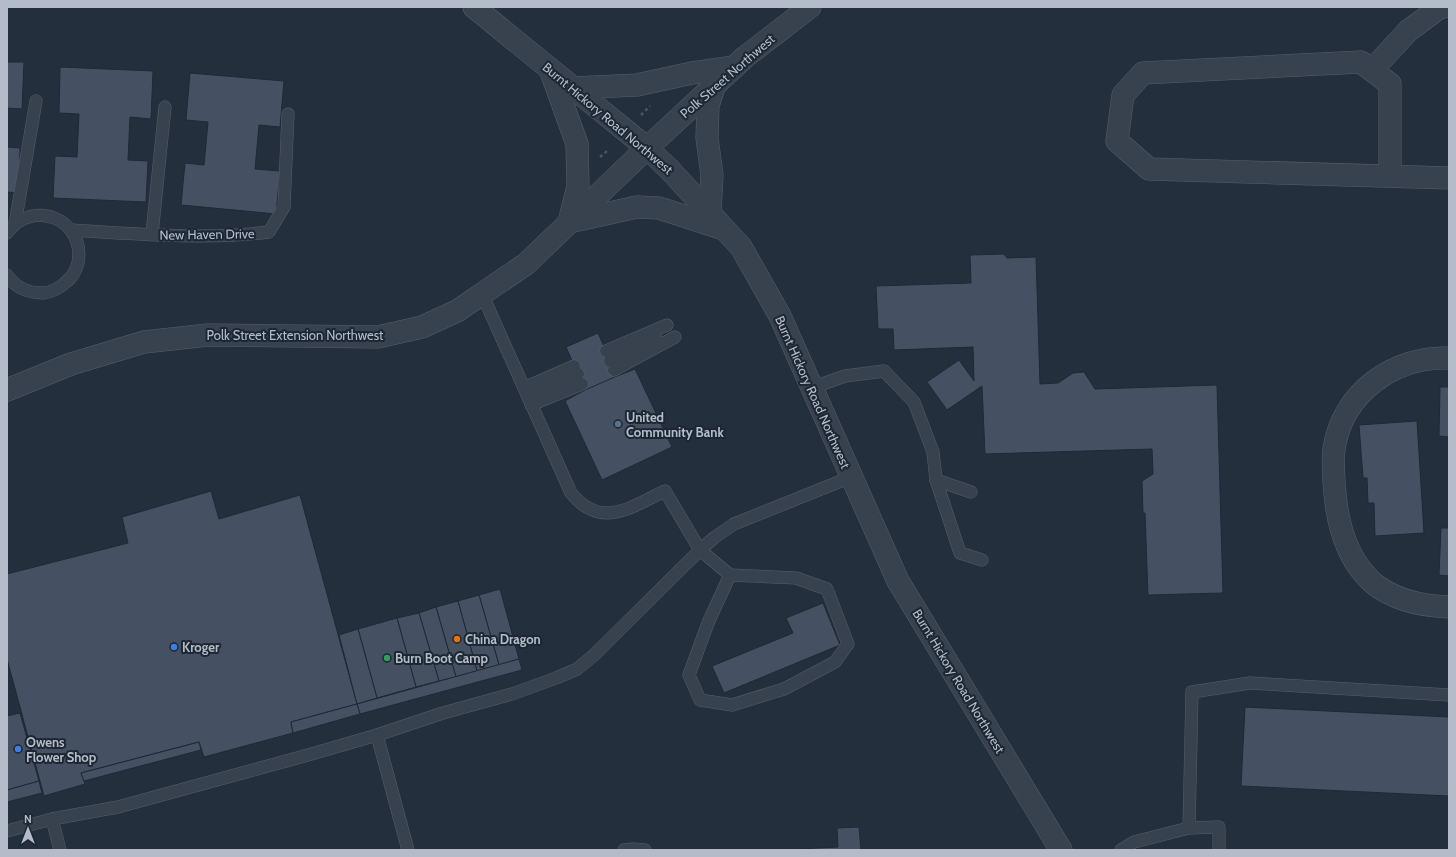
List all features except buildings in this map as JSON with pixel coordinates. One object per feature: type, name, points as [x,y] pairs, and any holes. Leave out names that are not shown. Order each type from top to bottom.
[{"type":"street","name":"Burnt Hickory Road Northwest","points":[[474,7],[574,88],[670,169],[741,247],[780,316],[898,581],[1062,850]]},
{"type":"street","name":"Polk Street Northwest","points":[[646,148],[745,57],[810,7]]},
{"type":"street","points":[[1372,70],[1408,31],[1439,8],[1444,7]]},
{"type":"street","points":[[1390,176],[1390,84],[1361,62],[1143,73],[1123,95],[1117,141],[1149,169],[1449,178]]},
{"type":"street","points":[[574,88],[637,85],[692,73],[734,67]]},
{"type":"street","points":[[550,69],[577,144],[578,186],[569,222],[637,207],[659,208],[725,230]]},
{"type":"street","points":[[710,213],[712,175],[707,138],[708,106],[715,84]]},
{"type":"street","name":"Polk Street Extension Northwest","points":[[7,390],[71,364],[144,342],[208,335],[378,337],[422,327],[457,311],[526,264],[646,148]]},
{"type":"street","points":[[1449,358],[1421,359],[1404,364],[1386,373],[1370,385],[1354,400],[1344,415],[1334,449],[1333,464],[1336,504],[1340,526],[1352,556],[1361,570],[1386,592],[1418,603],[1449,607]]},
{"type":"lane","points":[[9,230],[36,101]]},
{"type":"lane","points":[[152,234],[165,108]]},
{"type":"lane","name":"New Haven Drive","points":[[71,230],[179,236],[236,235],[270,232],[284,207],[288,114]]},
{"type":"lane","points":[[7,275],[11,281],[22,289],[34,293],[47,293],[60,288],[70,279],[77,268],[79,255],[77,242],[71,230],[62,222],[50,216],[38,215],[26,217],[9,230]]},
{"type":"lane","points":[[482,294],[571,493],[579,502],[591,510],[606,514],[619,512],[665,491],[700,550],[730,575],[796,578],[827,589],[848,644],[835,662],[784,689],[732,705],[700,700],[689,675],[708,623],[730,575]]},
{"type":"lane","points":[[610,361],[671,331],[610,361]]},
{"type":"lane","points":[[811,388],[845,376],[884,371],[914,402],[933,452],[936,480],[960,553],[982,560]]},
{"type":"lane","points":[[528,397],[578,374],[528,397]]},
{"type":"lane","points":[[7,832],[52,819],[118,807],[308,755],[377,735],[443,713],[512,694],[556,678],[577,668],[594,655],[700,550],[715,537],[734,524],[852,477]]},
{"type":"lane","points":[[936,480],[971,492]]},
{"type":"lane","points":[[1189,828],[1192,692],[1250,684],[1449,695]]},
{"type":"lane","points":[[377,735],[408,850]]},
{"type":"lane","points":[[52,819],[60,850]]},
{"type":"lane","points":[[1121,850],[1134,842],[1189,828],[1219,827],[1219,850]]},
{"type":"lane","points":[[624,850],[645,850]]},
{"type":"path","points":[[640,115],[652,105]]},
{"type":"place","name":"United Community Bank","points":[[618,424]]},
{"type":"place","name":"China Dragon","points":[[457,639]]},
{"type":"place","name":"Kroger","points":[[174,647]]},
{"type":"place","name":"Burn Boot Camp","points":[[387,658]]},
{"type":"place","name":"Owens Flower Shop","points":[[18,749]]}]
